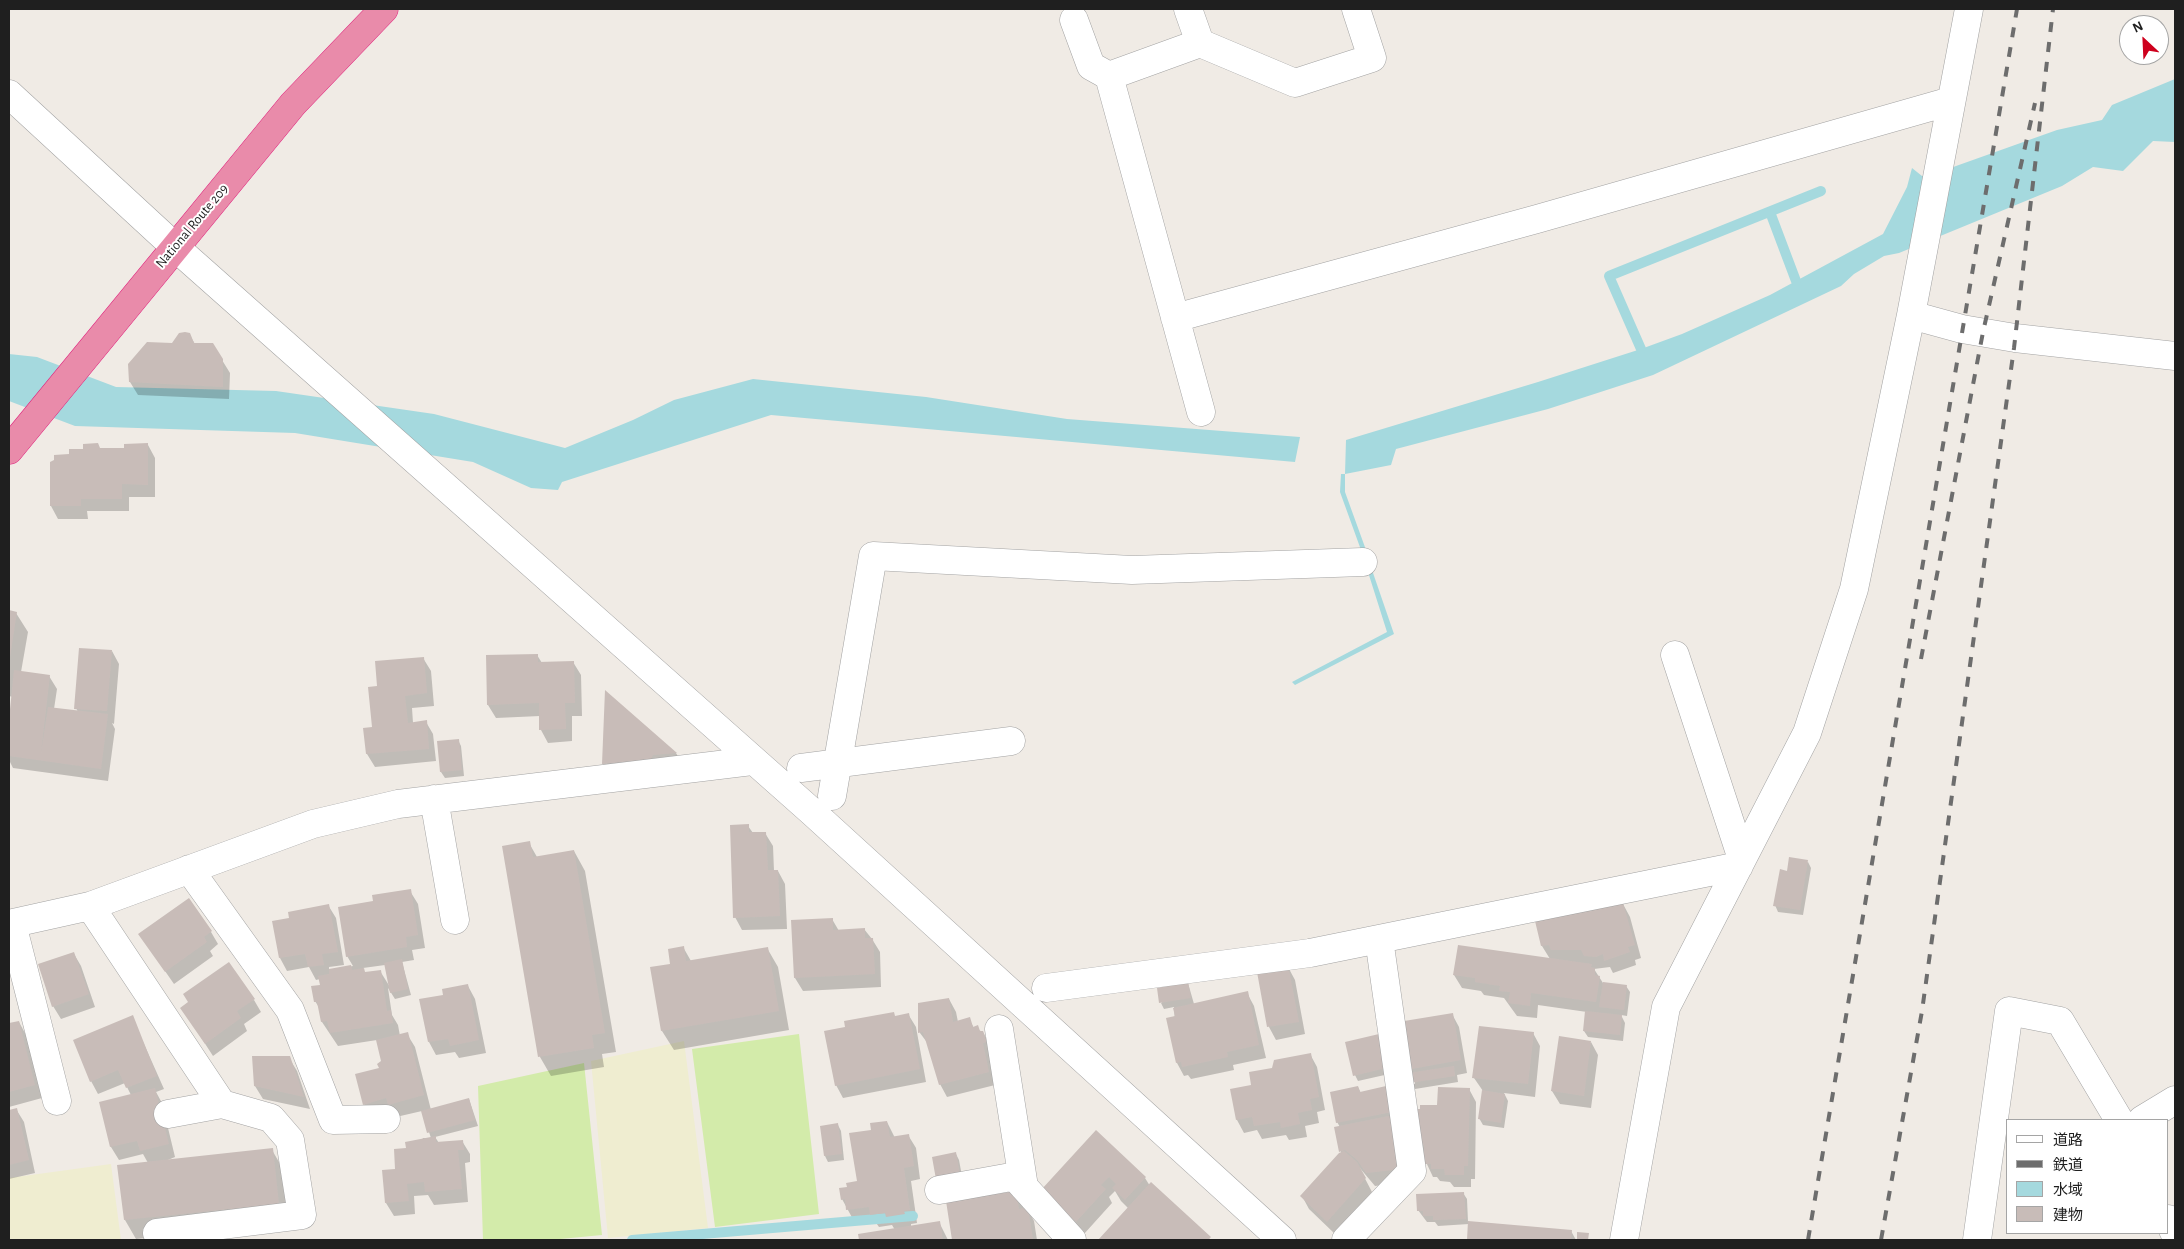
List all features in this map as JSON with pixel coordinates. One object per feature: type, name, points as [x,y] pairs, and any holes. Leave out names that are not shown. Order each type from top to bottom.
[{"type":"highway","name":"National Route 209","points":[[9,450],[293,104],[384,9]]},
{"type":"street","points":[[1188,9],[1200,43]]},
{"type":"street","points":[[1109,76],[1200,43],[1296,82],[1372,58],[1356,9]]},
{"type":"street","points":[[1624,1240],[1666,1007],[1807,733],[1854,589],[1911,315],[1969,9]]},
{"type":"street","points":[[1074,20],[1091,66],[1109,76],[1201,412]]},
{"type":"street","points":[[9,94],[174,247],[752,761],[811,811],[1282,1240]]},
{"type":"street","points":[[1175,318],[1537,219],[1951,100]]},
{"type":"street","points":[[1911,315],[1962,330],[2015,338],[2175,356]]},
{"type":"street","points":[[832,796],[873,556],[1132,570],[1363,562]]},
{"type":"street","points":[[1675,655],[1741,863]]},
{"type":"street","points":[[800,768],[1011,741]]},
{"type":"street","points":[[57,1101],[11,924],[90,906],[313,824],[398,804],[752,761]]},
{"type":"street","points":[[434,799],[455,920]]},
{"type":"street","points":[[1046,988],[1310,952],[1741,863]]},
{"type":"street","points":[[189,870],[290,1010],[333,1120],[386,1119]]},
{"type":"street","points":[[90,906],[222,1104]]},
{"type":"street","points":[[1346,1240],[1412,1171],[1379,939]]},
{"type":"street","points":[[1977,1240],[2009,1011],[2060,1021],[2118,1119]]},
{"type":"street","points":[[999,1029],[1020,1180],[1072,1240]]},
{"type":"street","points":[[2144,1119],[2175,1100]]},
{"type":"street","points":[[157,1233],[302,1215],[290,1140],[271,1118],[222,1104],[168,1114]]},
{"type":"street","points":[[939,1190],[1020,1180]]},
{"type":"street","points":[[2169,1221],[2175,1234]]},
{"type":"shaded area","points":[[684,1041],[708,1228],[608,1238],[591,1061]]},
{"type":"shaded area","points":[[111,1164],[121,1240],[9,1240],[9,1178]]},
{"type":"green space","points":[[799,1034],[819,1214],[715,1227],[692,1049]]},
{"type":"green space","points":[[584,1063],[602,1235],[550,1240],[483,1240],[478,1086]]},
{"type":"water","points":[[2175,79],[2175,142],[2153,141],[2123,171],[2093,167],[2062,186],[1899,253],[1884,256],[1854,274],[1841,286],[1653,375],[1548,409],[1396,449],[1391,465],[1345,474],[1346,440],[1641,349],[1682,334],[1770,295],[1883,234],[1907,187],[1912,168],[1922,176],[1928,176],[2057,130],[2102,120],[2112,105]]},
{"type":"water","points":[[9,354],[37,357],[116,387],[276,391],[434,414],[565,448],[633,420],[674,400],[753,379],[926,397],[1067,419],[1300,437],[1295,462],[771,415],[562,482],[558,490],[531,488],[473,462],[295,433],[75,426],[9,401]]},
{"type":"water","points":[[1341,474],[1345,474],[1345,492],[1366,550],[1361,550],[1340,492]]},
{"type":"water","points":[[1372,570],[1394,634],[1295,685],[1292,682],[1387,632],[1368,572]]},
{"type":"building","points":[[179,333],[190,333],[194,343],[213,343],[223,359],[223,387],[129,382],[128,364],[147,342],[172,343]]},
{"type":"building","points":[[98,443],[100,448],[124,448],[124,444],[148,443],[148,485],[122,484],[122,499],[81,499],[81,506],[50,506],[50,462],[54,460],[54,455],[69,454],[69,449],[83,449],[83,444]]},
{"type":"building","points":[[9,610],[17,612],[10,657],[9,657]]},
{"type":"building","points":[[79,648],[112,650],[107,711],[74,709]]},
{"type":"building","points":[[538,654],[538,662],[574,661],[575,703],[565,703],[566,729],[539,730],[539,703],[487,705],[486,655]]},
{"type":"building","points":[[424,657],[427,693],[405,696],[408,723],[427,720],[429,749],[366,754],[363,728],[372,727],[368,687],[377,686],[375,661]]},
{"type":"building","points":[[14,670],[50,675],[41,753],[48,707],[108,714],[101,769],[9,756],[9,719]]},
{"type":"building","points":[[605,690],[677,753],[653,755],[651,759],[602,764]]},
{"type":"building","points":[[459,739],[462,770],[440,772],[437,741]]},
{"type":"building","points":[[749,824],[749,832],[766,832],[768,870],[778,870],[780,916],[733,918],[730,825]]},
{"type":"building","points":[[530,841],[533,857],[574,850],[605,1033],[592,1035],[594,1048],[538,1057],[502,846]]},
{"type":"building","points":[[1789,857],[1808,860],[1800,910],[1773,906],[1780,869],[1787,871]]},
{"type":"building","points":[[411,889],[418,935],[406,937],[407,947],[346,957],[338,907],[373,901],[372,895]]},
{"type":"building","points":[[189,898],[212,931],[204,937],[207,942],[165,972],[138,934]]},
{"type":"building","points":[[1623,903],[1635,945],[1628,947],[1630,952],[1604,961],[1603,954],[1596,957],[1584,956],[1581,950],[1551,950],[1549,945],[1541,946],[1535,921]]},
{"type":"building","points":[[329,904],[338,952],[322,954],[324,965],[308,967],[305,954],[279,958],[272,921],[289,918],[288,912]]},
{"type":"building","points":[[833,918],[833,930],[865,928],[865,938],[873,938],[875,974],[794,978],[791,920]]},
{"type":"building","points":[[1458,945],[1592,964],[1591,967],[1595,968],[1595,975],[1600,976],[1596,1002],[1531,993],[1530,1006],[1508,1003],[1510,992],[1499,991],[1500,986],[1475,982],[1475,978],[1453,975]]},
{"type":"building","points":[[684,946],[686,961],[768,947],[779,1011],[661,1031],[650,967],[670,964],[668,949]]},
{"type":"building","points":[[74,952],[89,994],[52,1007],[38,964]]},
{"type":"building","points":[[402,959],[408,989],[390,993],[384,963]]},
{"type":"building","points":[[229,962],[255,999],[237,1011],[241,1018],[205,1044],[180,1008],[188,1002],[183,994]]},
{"type":"building","points":[[351,965],[352,970],[364,968],[365,972],[381,970],[387,1011],[391,1010],[393,1023],[330,1033],[327,1021],[321,1022],[311,986],[320,985],[318,976],[329,974],[329,969]]},
{"type":"building","points":[[1288,965],[1299,1022],[1267,1027],[1257,972]]},
{"type":"building","points":[[1188,982],[1191,998],[1159,1003],[1157,988]]},
{"type":"building","points":[[1603,982],[1627,985],[1624,1010],[1599,1007]]},
{"type":"building","points":[[468,984],[479,1040],[450,1046],[448,1039],[428,1042],[419,999],[443,995],[442,989]]},
{"type":"building","points":[[1248,991],[1259,1045],[1227,1052],[1228,1057],[1182,1067],[1181,1062],[1176,1063],[1166,1018],[1175,1016],[1173,1008]]},
{"type":"building","points":[[949,998],[953,1022],[970,1017],[973,1027],[978,1025],[980,1031],[983,1031],[987,1042],[983,1043],[989,1072],[939,1085],[923,1032],[918,1033],[918,1003]]},
{"type":"building","points":[[1585,1011],[1622,1015],[1620,1035],[1583,1031]]},
{"type":"building","points":[[894,1012],[895,1016],[909,1013],[920,1069],[835,1086],[824,1031],[845,1027],[844,1021]]},
{"type":"building","points":[[1453,1013],[1461,1060],[1406,1070],[1398,1022]]},
{"type":"building","points":[[133,1015],[157,1076],[126,1088],[118,1070],[90,1082],[73,1040]]},
{"type":"building","points":[[19,1021],[35,1085],[9,1092],[9,1023]]},
{"type":"building","points":[[1479,1026],[1534,1032],[1528,1084],[1472,1078]]},
{"type":"building","points":[[408,1032],[424,1095],[388,1105],[386,1098],[363,1105],[355,1074],[379,1068],[377,1064],[381,1061],[376,1040]]},
{"type":"building","points":[[1379,1034],[1386,1068],[1353,1076],[1345,1042]]},
{"type":"building","points":[[1559,1036],[1591,1041],[1584,1096],[1551,1091]]},
{"type":"building","points":[[1311,1053],[1319,1097],[1310,1099],[1312,1110],[1298,1113],[1300,1124],[1281,1128],[1280,1122],[1254,1126],[1252,1117],[1236,1120],[1230,1089],[1251,1085],[1249,1072],[1272,1068],[1274,1060]]},
{"type":"building","points":[[252,1056],[290,1056],[304,1097],[254,1086]]},
{"type":"building","points":[[1454,1066],[1455,1076],[1410,1083],[1408,1073]]},
{"type":"building","points":[[1358,1086],[1360,1092],[1386,1086],[1392,1112],[1336,1123],[1330,1092]]},
{"type":"building","points":[[1438,1087],[1470,1088],[1468,1166],[1464,1166],[1464,1175],[1445,1175],[1444,1169],[1431,1169],[1431,1164],[1424,1164],[1424,1145],[1417,1145],[1414,1109],[1420,1109],[1420,1105],[1437,1105]]},
{"type":"building","points":[[155,1088],[169,1144],[140,1151],[137,1141],[110,1147],[99,1102]]},
{"type":"building","points":[[1482,1090],[1505,1094],[1501,1123],[1478,1119]]},
{"type":"building","points":[[469,1098],[475,1120],[427,1133],[421,1111]]},
{"type":"building","points":[[17,1108],[29,1160],[9,1165],[9,1110]]},
{"type":"building","points":[[1394,1115],[1403,1169],[1366,1173],[1357,1160],[1345,1150],[1339,1152],[1334,1127]]},
{"type":"building","points":[[887,1121],[890,1137],[909,1134],[914,1166],[904,1168],[910,1210],[904,1211],[905,1214],[886,1217],[885,1213],[870,1215],[869,1207],[846,1210],[845,1199],[841,1200],[839,1188],[847,1187],[846,1183],[857,1181],[849,1133],[871,1130],[870,1123]]},
{"type":"building","points":[[838,1123],[842,1154],[824,1156],[820,1126]]},
{"type":"building","points":[[1096,1130],[1146,1177],[1125,1200],[1112,1188],[1116,1184],[1109,1177],[1101,1185],[1106,1189],[1076,1222],[1041,1190]]},
{"type":"building","points":[[436,1136],[436,1142],[463,1140],[464,1150],[458,1150],[462,1189],[425,1192],[424,1182],[407,1184],[409,1201],[385,1203],[382,1170],[395,1169],[394,1149],[406,1148],[405,1142]]},
{"type":"building","points":[[273,1148],[279,1204],[124,1220],[117,1165]]},
{"type":"building","points":[[1344,1151],[1357,1162],[1366,1178],[1327,1222],[1300,1196],[1339,1153]]},
{"type":"building","points":[[956,1152],[961,1181],[937,1185],[932,1157]]},
{"type":"building","points":[[1151,1182],[1211,1237],[1208,1240],[1098,1240]]},
{"type":"building","points":[[1016,1191],[1019,1209],[1028,1207],[1033,1240],[952,1240],[946,1201]]},
{"type":"building","points":[[1464,1192],[1466,1219],[1433,1220],[1433,1216],[1423,1216],[1423,1211],[1417,1211],[1416,1194]]},
{"type":"building","points":[[940,1221],[943,1240],[859,1240],[858,1234]]},
{"type":"building","points":[[1468,1221],[1572,1230],[1571,1240],[1467,1240]]},
{"type":"building","points":[[1577,1232],[1589,1233],[1588,1240],[1577,1240]]},
{"type":"waterway","points":[[1641,349],[1609,276],[1821,191]]},
{"type":"waterway","points":[[1770,212],[1796,281]]},
{"type":"waterway","points":[[632,1240],[913,1216]]},
{"type":"railway","points":[[1808,1240],[2017,9]]},
{"type":"railway","points":[[1881,1240],[1922,1011],[2014,348],[2053,9]]},
{"type":"railway","points":[[1921,659],[1983,332],[2035,103]]}]
